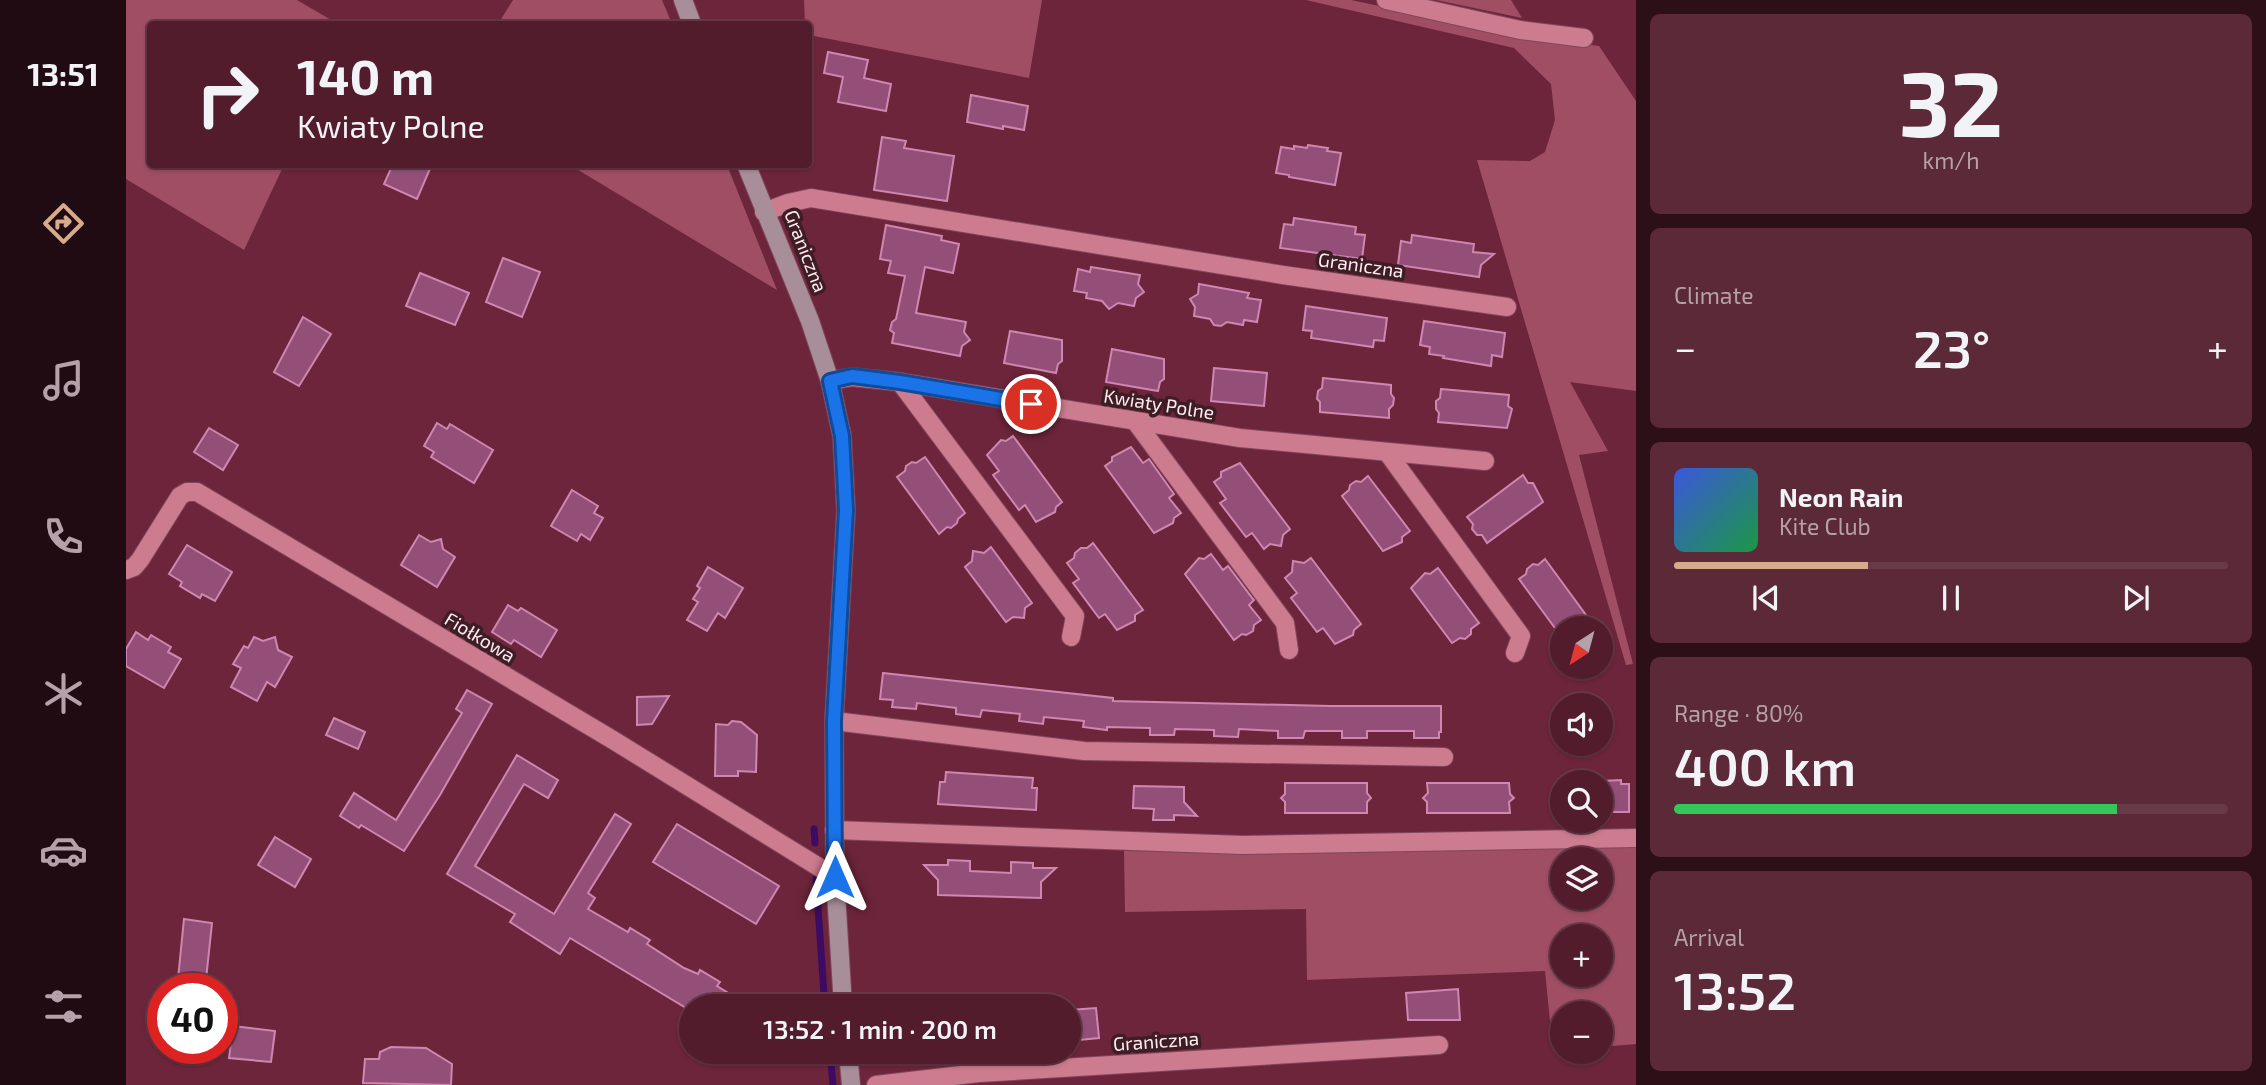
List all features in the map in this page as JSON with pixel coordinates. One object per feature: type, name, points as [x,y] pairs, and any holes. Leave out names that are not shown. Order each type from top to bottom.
[{"type":"street","points":[[683,0],[691,21]]},
{"type":"street","points":[[1386,0],[1520,30],[1584,38]]},
{"type":"street","points":[[748,168],[765,212]]},
{"type":"street","name":"Graniczna","points":[[842,994],[834,830],[834,721],[846,510],[842,436],[830,381],[810,321],[765,212],[811,198],[1269,273],[1507,307]]},
{"type":"street","name":"Kwiaty Polne","points":[[830,381],[852,376],[900,382],[1240,439],[1485,461]]},
{"type":"street","points":[[900,382],[1075,616],[1071,637]]},
{"type":"street","points":[[1135,421],[1284,623],[1289,650]]},
{"type":"street","points":[[1387,452],[1521,636],[1515,653]]},
{"type":"street","name":"Fiołkowa","points":[[126,570],[140,560],[180,496],[187,492],[197,492],[613,740],[835,877]]},
{"type":"street","points":[[834,721],[1084,751],[1444,757]]},
{"type":"street","points":[[834,830],[1242,845],[1636,838]]},
{"type":"street","name":"Graniczna","points":[[876,1085],[979,1073],[1439,1045]]},
{"type":"street","points":[[849,1064],[852,1085]]},
{"type":"shaded area","points":[[126,0],[297,0],[333,21],[147,21],[147,168],[283,168],[244,250],[126,179]]},
{"type":"shaded area","points":[[513,0],[662,0],[671,21],[500,21]]},
{"type":"shaded area","points":[[804,0],[1042,0],[1029,78],[812,36],[812,21],[805,21]]},
{"type":"shaded area","points":[[1306,0],[1351,0],[1515,35],[1599,46],[1636,101],[1636,391],[1570,382],[1608,451],[1579,455],[1633,664],[1626,665],[1614,616],[1612,616],[1477,160],[1530,161],[1545,152],[1555,120],[1551,84],[1514,48]]},
{"type":"shaded area","points":[[1436,0],[1511,0],[1522,18]]},
{"type":"shaded area","points":[[575,168],[728,168],[777,290]]},
{"type":"shaded area","points":[[1636,843],[1636,1044],[1613,1046],[1613,1001],[1550,1001],[1550,1021],[1545,971],[1307,980],[1306,909],[1125,912],[1124,851],[1241,852]]},
{"type":"building","points":[[828,52],[868,60],[864,78],[891,84],[886,111],[838,102],[843,77],[824,73]]},
{"type":"building","points":[[971,95],[1028,106],[1024,130],[967,122]]},
{"type":"building","points":[[882,137],[906,141],[904,148],[954,156],[947,201],[874,190]]},
{"type":"building","points":[[1308,145],[1341,153],[1335,185],[1276,173],[1281,147],[1294,149],[1294,146],[1307,148]]},
{"type":"building","points":[[391,168],[430,168],[417,199],[384,184]]},
{"type":"building","points":[[1294,218],[1356,227],[1355,234],[1365,235],[1362,259],[1280,248],[1284,224],[1293,225]]},
{"type":"building","points":[[886,225],[942,236],[941,240],[959,244],[953,273],[925,267],[916,313],[966,322],[964,332],[970,340],[962,346],[960,356],[892,343],[894,333],[890,330],[896,319],[905,276],[888,273],[891,261],[880,259]]},
{"type":"building","points":[[1412,235],[1474,244],[1473,252],[1494,254],[1481,265],[1479,277],[1398,265],[1401,241],[1411,243]]},
{"type":"building","points":[[503,258],[540,272],[522,317],[486,302]]},
{"type":"building","points":[[1091,267],[1140,275],[1138,284],[1144,292],[1136,298],[1134,306],[1118,303],[1109,309],[1102,301],[1086,298],[1087,293],[1074,291],[1078,269],[1090,272]]},
{"type":"building","points":[[420,273],[469,293],[455,325],[406,306]]},
{"type":"building","points":[[1199,284],[1249,293],[1247,298],[1261,300],[1257,322],[1244,320],[1243,325],[1227,322],[1221,326],[1214,325],[1210,319],[1194,316],[1195,307],[1190,299],[1198,294]]},
{"type":"building","points":[[1306,306],[1387,318],[1384,341],[1374,340],[1373,347],[1311,338],[1312,331],[1303,330]]},
{"type":"building","points":[[303,317],[331,334],[299,386],[274,372]]},
{"type":"building","points":[[1424,321],[1505,333],[1502,357],[1492,355],[1491,366],[1429,354],[1430,347],[1420,345]]},
{"type":"building","points":[[1010,331],[1062,340],[1062,361],[1058,364],[1056,373],[1004,363]]},
{"type":"building","points":[[1112,349],[1164,359],[1164,379],[1160,382],[1158,391],[1106,382]]},
{"type":"building","points":[[1214,368],[1267,373],[1264,406],[1211,401]]},
{"type":"building","points":[[1323,378],[1391,385],[1394,398],[1389,409],[1389,418],[1320,412],[1320,402],[1317,399]]},
{"type":"building","points":[[1441,389],[1509,395],[1508,406],[1512,409],[1507,428],[1438,422],[1436,401],[1440,398]]},
{"type":"building","points":[[437,423],[447,429],[450,424],[493,450],[474,483],[431,457],[434,452],[424,446]]},
{"type":"building","points":[[209,428],[238,445],[223,470],[194,452]]},
{"type":"building","points":[[1013,436],[1062,502],[1055,512],[1036,522],[1025,505],[1019,510],[993,475],[999,471],[987,455],[1001,440],[1006,441]]},
{"type":"building","points":[[1131,447],[1143,463],[1149,459],[1174,494],[1169,498],[1181,513],[1174,518],[1173,523],[1154,533],[1105,466],[1112,461],[1112,457]]},
{"type":"building","points":[[925,457],[965,513],[951,528],[947,527],[939,534],[897,477],[905,471],[906,466]]},
{"type":"building","points":[[1240,463],[1290,529],[1283,535],[1281,546],[1270,544],[1264,549],[1252,533],[1246,537],[1220,503],[1226,499],[1214,482],[1221,477],[1221,472]]},
{"type":"building","points":[[1523,475],[1528,483],[1533,483],[1543,502],[1487,543],[1482,535],[1477,535],[1472,529],[1473,524],[1467,517]]},
{"type":"building","points":[[1368,476],[1410,531],[1402,537],[1402,542],[1383,551],[1342,496],[1349,490],[1350,485],[1356,481],[1361,482]]},
{"type":"building","points":[[572,490],[598,506],[594,513],[603,518],[590,540],[581,534],[577,541],[551,526]]},
{"type":"building","points":[[419,535],[431,542],[441,539],[443,549],[455,557],[437,587],[401,565]]},
{"type":"building","points":[[1093,543],[1143,610],[1135,615],[1135,621],[1117,630],[1105,614],[1099,618],[1073,583],[1079,579],[1067,563],[1081,548],[1087,548]]},
{"type":"building","points":[[187,545],[232,572],[215,601],[202,594],[200,598],[180,586],[182,582],[169,574]]},
{"type":"building","points":[[991,547],[1032,603],[1025,608],[1024,618],[1013,617],[1006,622],[965,567],[972,561],[973,551],[984,553]]},
{"type":"building","points":[[1211,554],[1223,570],[1228,566],[1254,600],[1249,605],[1261,620],[1254,625],[1253,631],[1234,640],[1185,574],[1199,558],[1204,559]]},
{"type":"building","points":[[1311,558],[1361,624],[1354,630],[1353,635],[1335,644],[1323,628],[1317,632],[1291,598],[1297,593],[1285,578],[1292,572],[1293,561],[1304,563]]},
{"type":"building","points":[[1545,559],[1586,615],[1550,616],[1550,621],[1519,579],[1533,564],[1538,565]]},
{"type":"building","points":[[708,567],[743,588],[725,618],[718,613],[707,631],[687,620],[698,602],[693,599]]},
{"type":"building","points":[[1438,568],[1479,623],[1465,639],[1460,638],[1452,643],[1411,588],[1425,573],[1430,574]]},
{"type":"building","points":[[508,605],[518,611],[521,608],[557,630],[541,657],[514,640],[511,644],[492,632]]},
{"type":"building","points":[[136,632],[148,640],[151,635],[171,647],[168,652],[181,659],[164,688],[126,666],[126,649]]},
{"type":"building","points":[[254,637],[263,641],[275,637],[278,650],[292,657],[275,687],[267,682],[257,701],[231,687],[241,668],[233,664],[244,646],[248,648]]},
{"type":"building","points":[[883,673],[1113,698],[1113,701],[1441,706],[1441,732],[1439,738],[1414,738],[1414,731],[1367,731],[1367,738],[1342,738],[1342,731],[1305,731],[1303,738],[1278,738],[1278,731],[1239,729],[1238,737],[1214,736],[1214,730],[1175,729],[1174,735],[1150,735],[1150,728],[1107,727],[1107,730],[1083,727],[1084,721],[1044,717],[1043,724],[1019,721],[1020,714],[982,710],[980,717],[956,714],[956,708],[917,703],[916,709],[892,707],[893,700],[880,699]]},
{"type":"building","points":[[467,690],[492,704],[440,795],[404,851],[361,825],[359,828],[340,816],[354,793],[396,820],[462,713],[456,709]]},
{"type":"building","points":[[669,696],[652,724],[637,725],[637,697]]},
{"type":"building","points":[[334,718],[365,732],[358,749],[326,735]]},
{"type":"building","points":[[732,721],[741,722],[757,735],[756,772],[738,771],[738,776],[715,776],[716,724],[728,725]]},
{"type":"building","points":[[517,755],[558,780],[548,798],[524,784],[475,866],[554,914],[615,814],[631,824],[588,893],[595,898],[588,909],[628,932],[630,928],[650,940],[647,944],[684,968],[698,974],[700,970],[720,982],[717,986],[730,994],[679,994],[679,1004],[570,938],[560,954],[510,922],[515,914],[447,874]]},
{"type":"building","points":[[946,772],[1033,778],[1032,788],[1037,788],[1036,810],[938,804],[940,782],[945,782]]},
{"type":"building","points":[[1613,780],[1621,780],[1621,784],[1629,784],[1629,812],[1613,812]]},
{"type":"building","points":[[1285,783],[1367,783],[1367,793],[1371,798],[1367,802],[1367,813],[1285,813],[1285,802],[1281,798],[1285,794]]},
{"type":"building","points":[[1427,783],[1509,783],[1510,794],[1514,798],[1509,802],[1510,813],[1427,813],[1427,802],[1423,798],[1428,793]]},
{"type":"building","points":[[1134,786],[1184,787],[1184,802],[1197,816],[1174,815],[1174,820],[1153,820],[1154,809],[1133,808]]},
{"type":"building","points":[[677,824],[779,886],[756,924],[653,862]]},
{"type":"building","points":[[275,837],[311,859],[295,887],[258,865]]},
{"type":"building","points":[[948,860],[970,861],[970,871],[1011,873],[1011,862],[1033,863],[1033,868],[1056,868],[1041,882],[1041,898],[938,895],[938,880],[924,865],[948,865]]},
{"type":"building","points":[[184,919],[212,923],[207,973],[179,973]]},
{"type":"building","points":[[1458,989],[1460,1020],[1408,1020],[1406,993]]},
{"type":"building","points":[[1096,1008],[1099,1038],[1081,1040],[1081,1009]]},
{"type":"building","points":[[238,1027],[275,1031],[271,1062],[238,1059]]},
{"type":"building","points":[[391,1047],[426,1048],[452,1064],[451,1085],[363,1083],[365,1059],[379,1059],[380,1052]]},
{"type":"waterway","points":[[814,829],[815,843]]},
{"type":"waterway","points":[[816,879],[824,994]]},
{"type":"waterway","points":[[831,1064],[833,1085]]},
{"type":"route","points":[[835,877],[834,721],[846,510],[842,436],[830,381],[852,376],[1031,404]]}]
